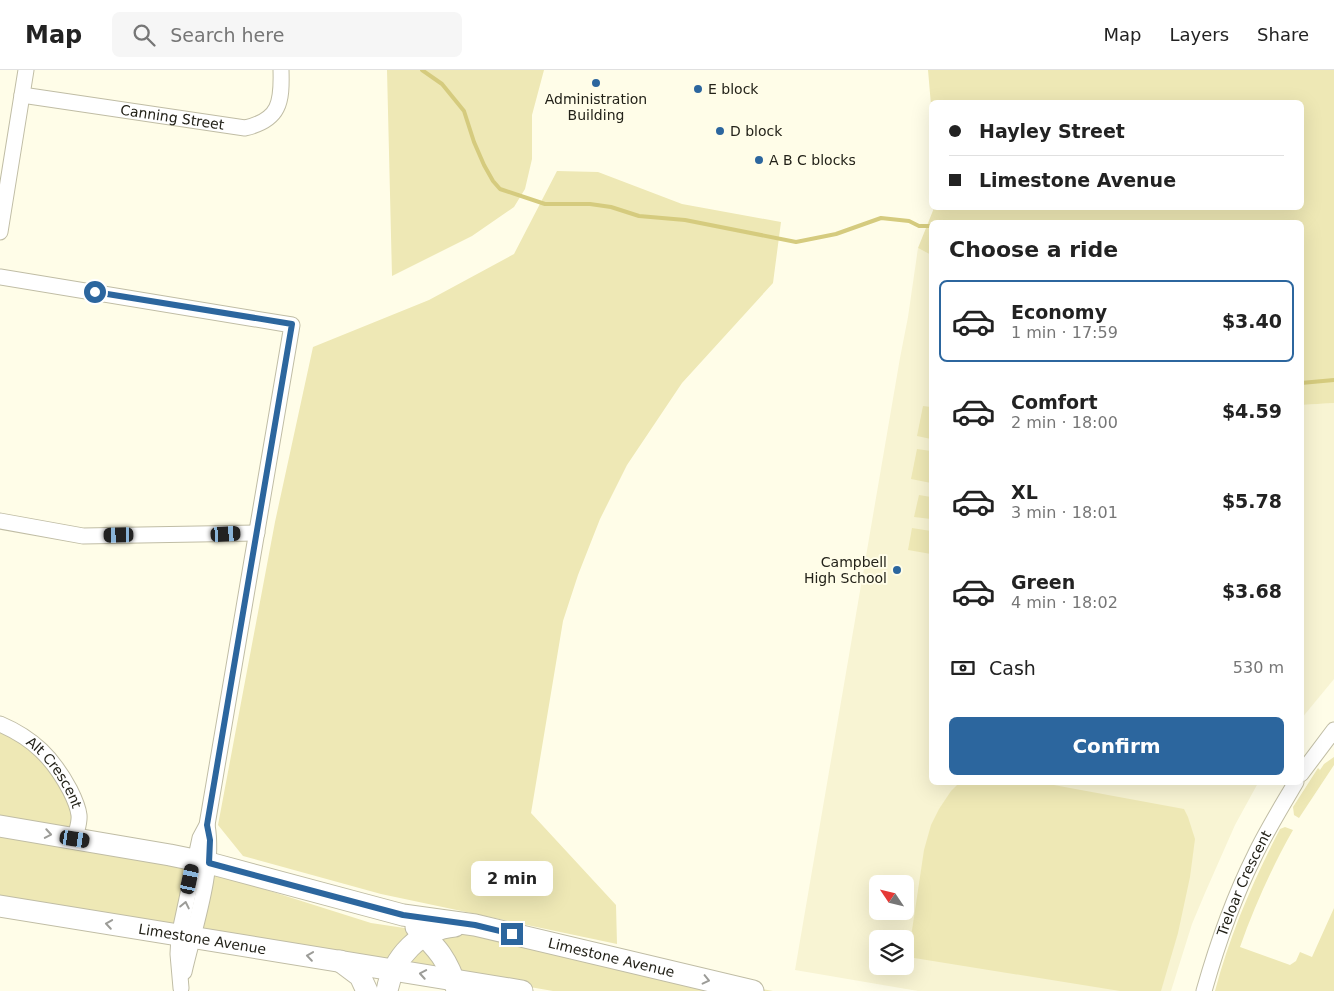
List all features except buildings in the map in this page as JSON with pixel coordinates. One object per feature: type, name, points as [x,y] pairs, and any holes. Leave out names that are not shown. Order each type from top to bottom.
[{"type":"main road","name":"Limestone Avenue","points":[[0,826],[202,861],[403,915],[475,925],[753,991]]},
{"type":"main road","name":"Limestone Avenue","points":[[0,906],[393,969],[455,985],[522,991]]},
{"type":"main road","points":[[403,915],[444,958],[450,968],[455,985]]},
{"type":"main road","points":[[387,991],[393,969],[408,948],[425,936],[443,927],[475,925]]},
{"type":"main road","points":[[339,960],[360,976],[367,991]]},
{"type":"street","points":[[0,232],[26,70]]},
{"type":"street","name":"Canning Street","points":[[22,95],[245,128],[257,125],[273,115],[280,104],[282,92],[281,70]]},
{"type":"street","points":[[0,277],[292,324],[207,825],[200,838],[202,861],[186,937],[180,990]]},
{"type":"street","points":[[0,521],[83,536],[257,533]]},
{"type":"street","name":"Alt Crescent","points":[[0,724],[20,732],[43,750],[63,776],[78,808],[79,818],[75,839]]},
{"type":"street","points":[[1304,770],[1334,730]]},
{"type":"street","name":"Treloar Crescent","points":[[1204,991],[1223,928],[1240,889],[1255,855],[1294,785]]},
{"type":"shaded area","points":[[387,70],[544,70],[532,115],[532,159],[525,189],[514,207],[472,236],[392,276]]},
{"type":"shaded area","points":[[928,70],[1334,70],[1334,403],[1304,405],[1304,220],[929,220],[933,210],[1304,210],[1304,100],[931,100]]},
{"type":"shaded area","points":[[557,171],[598,172],[682,204],[781,222],[773,283],[682,383],[627,465],[600,519],[578,575],[563,621],[531,813],[616,905],[617,944],[381,894],[243,856],[218,825],[275,522],[313,347],[429,300],[514,254]]},
{"type":"shaded area","points":[[929,220],[929,254],[918,248]]},
{"type":"shaded area","name":"Campbell High School","points":[[918,248],[929,254],[929,785],[1257,785],[1235,825],[1192,924],[1171,991],[918,991],[795,970],[908,317]]},
{"type":"shaded area","points":[[1334,403],[1334,679],[1304,715],[1304,405]]},
{"type":"shaded area","points":[[923,406],[929,407],[929,439],[917,436]]},
{"type":"shaded area","points":[[917,449],[929,451],[929,483],[911,479]]},
{"type":"shaded area","points":[[919,495],[929,497],[929,519],[914,517]]},
{"type":"shaded area","points":[[912,528],[929,531],[929,554],[908,550]]},
{"type":"shaded area","points":[[0,728],[43,758],[73,810],[73,831],[0,818]]},
{"type":"shaded area","points":[[1334,757],[1334,765],[1299,818],[1294,815],[1293,807],[1318,768],[1320,770],[1324,764]]},
{"type":"shaded area","points":[[957,785],[1054,785],[1184,809],[1195,839],[1190,877],[1178,933],[1161,991],[1120,991],[914,958],[914,930],[912,930],[924,850],[931,825],[939,809]]},
{"type":"shaded area","points":[[1285,827],[1293,830],[1264,887],[1240,947],[1290,965],[1296,961],[1300,952],[1312,957],[1334,908],[1334,991],[1215,991],[1235,928],[1252,888],[1280,829]]},
{"type":"shaded area","points":[[0,833],[219,875],[371,923],[451,935],[485,934],[512,942],[773,991],[553,991],[0,897]]},
{"type":"waterway","points":[[422,70],[442,84],[464,111],[484,165],[500,189],[545,204],[590,204],[611,207],[639,216],[685,220],[796,242],[836,234],[881,218],[909,221],[919,226],[929,226]]},
{"type":"waterway","points":[[1304,383],[1334,380]]},
{"type":"place","name":"Administration Building","points":[[596,83]]},
{"type":"place","name":"E block","points":[[698,89]]},
{"type":"place","name":"D block","points":[[720,131]]},
{"type":"place","name":"A B C blocks","points":[[759,160]]},
{"type":"place","name":"Campbell High School","points":[[897,570]]},
{"type":"route","points":[[95,292],[292,324],[207,825],[210,840],[209,863],[403,915],[475,925],[512,934]]}]
